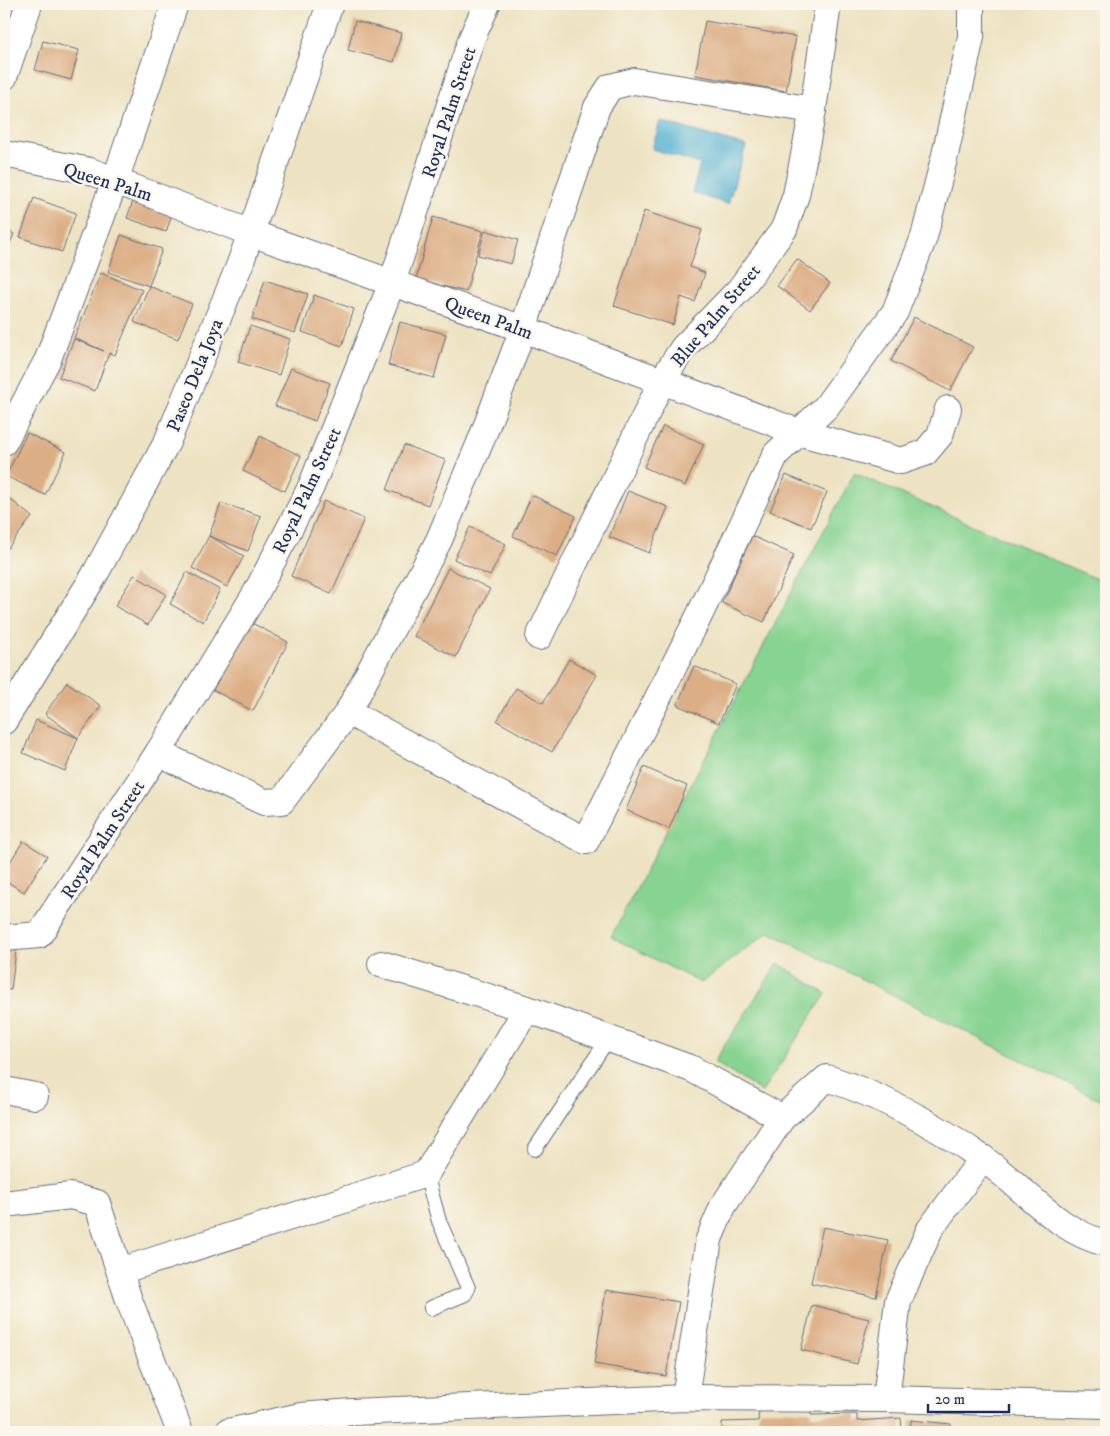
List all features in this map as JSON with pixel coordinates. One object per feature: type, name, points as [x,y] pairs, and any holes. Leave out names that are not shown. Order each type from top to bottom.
[{"type":"street","points":[[4,77],[30,4]]},
{"type":"street","points":[[4,442],[48,359],[115,180],[175,4]]},
{"type":"street","name":"Paseo Dela Joya","points":[[4,721],[94,576],[167,442],[251,233],[330,4]]},
{"type":"street","name":"Royal Palm Street","points":[[4,938],[39,936],[158,753],[256,593],[311,487],[392,283],[472,40],[487,4]]},
{"type":"street","name":"Blue Palm Street","points":[[538,638],[662,381],[683,348],[740,289],[784,228],[796,195],[813,110],[828,4]]},
{"type":"street","points":[[348,712],[586,842],[698,618],[776,454],[826,407],[895,312],[924,237],[945,154],[970,37],[970,4]]},
{"type":"street","points":[[158,753],[264,802],[282,801],[348,712],[439,540],[482,438],[523,329],[597,107],[610,87],[634,81],[813,110]]},
{"type":"street","name":"Queen Palm","points":[[4,154],[90,171],[251,233],[523,329],[798,432],[901,461],[925,453],[940,435],[948,409]]},
{"type":"street","points":[[381,964],[527,1009],[692,1069],[782,1118]]},
{"type":"street","points":[[120,1271],[426,1174],[527,1009]]},
{"type":"street","points":[[685,1398],[709,1239],[723,1206],[782,1118],[827,1078],[866,1090],[932,1125],[983,1158],[1070,1228],[1106,1243]]},
{"type":"street","points":[[4,1090],[34,1096]]},
{"type":"street","points":[[886,1399],[898,1301],[930,1229],[983,1158]]},
{"type":"street","points":[[4,1204],[70,1196],[96,1203],[180,1432]]},
{"type":"street","points":[[228,1432],[300,1416],[352,1412],[685,1398],[886,1399],[1106,1405]]},
{"type":"lane","points":[[535,1149],[608,1039]]},
{"type":"lane","points":[[426,1174],[439,1221],[468,1288],[465,1294],[431,1308]]},
{"type":"green space","points":[[854,473],[1106,583],[1106,1103],[769,932],[701,983],[611,937]]},
{"type":"green space","points":[[778,963],[826,994],[762,1092],[714,1062]]},
{"type":"water","points":[[660,121],[746,146],[728,204],[692,193],[700,164],[652,149]]},
{"type":"building","points":[[355,21],[401,33],[394,62],[348,50]]},
{"type":"building","points":[[705,21],[796,37],[786,91],[695,75]]},
{"type":"building","points":[[43,41],[79,50],[71,80],[35,70]]},
{"type":"building","points":[[34,198],[76,213],[62,252],[20,237]]},
{"type":"building","points":[[134,198],[173,211],[166,232],[127,218]]},
{"type":"building","points":[[644,211],[702,230],[690,267],[705,273],[695,302],[681,297],[673,325],[614,306]]},
{"type":"building","points":[[433,217],[483,231],[466,292],[416,279]]},
{"type":"building","points":[[4,229],[14,234],[4,257]]},
{"type":"building","points":[[485,230],[518,240],[511,264],[478,255]]},
{"type":"building","points":[[121,235],[162,249],[149,286],[108,272]]},
{"type":"building","points":[[797,259],[830,283],[810,310],[777,286]]},
{"type":"building","points":[[101,273],[142,290],[115,355],[109,353],[95,391],[59,377],[74,339],[104,351],[74,338]]},
{"type":"building","points":[[265,280],[308,294],[295,333],[252,319]]},
{"type":"building","points":[[149,286],[192,304],[178,339],[134,322]]},
{"type":"building","points":[[314,295],[354,309],[342,346],[302,332]]},
{"type":"building","points":[[914,317],[973,347],[950,391],[891,361]]},
{"type":"building","points":[[400,322],[446,334],[434,378],[388,365]]},
{"type":"building","points":[[250,326],[290,339],[279,375],[238,362]]},
{"type":"building","points":[[291,368],[330,383],[315,421],[275,406]]},
{"type":"building","points":[[663,426],[704,444],[685,486],[644,467]]},
{"type":"building","points":[[27,433],[66,452],[45,495],[6,476]]},
{"type":"building","points":[[260,436],[301,456],[285,491],[243,471]]},
{"type":"building","points":[[404,445],[445,460],[428,505],[387,490]]},
{"type":"building","points":[[786,475],[827,492],[811,528],[770,511]]},
{"type":"building","points":[[628,491],[668,507],[649,553],[609,537]]},
{"type":"building","points":[[4,494],[32,517],[4,553]]},
{"type":"building","points":[[532,495],[576,516],[557,556],[513,536]]},
{"type":"building","points":[[324,501],[364,519],[331,594],[291,576]]},
{"type":"building","points":[[221,503],[261,516],[248,551],[209,536]]},
{"type":"building","points":[[470,527],[506,544],[490,576],[454,559]]},
{"type":"building","points":[[209,536],[244,556],[227,587],[192,568]]},
{"type":"building","points":[[752,536],[794,555],[764,622],[722,603]]},
{"type":"building","points":[[448,568],[490,589],[456,657],[414,636]]},
{"type":"building","points":[[187,572],[220,590],[203,622],[170,604]]},
{"type":"building","points":[[134,575],[166,594],[148,625],[115,606]]},
{"type":"building","points":[[248,621],[288,642],[253,711],[213,690]]},
{"type":"building","points":[[569,659],[597,675],[552,752],[497,721],[516,688],[543,703]]},
{"type":"building","points":[[694,666],[736,684],[719,723],[677,705]]},
{"type":"building","points":[[67,682],[101,706],[78,738],[45,714]]},
{"type":"building","points":[[36,720],[78,738],[65,771],[23,753]]},
{"type":"building","points":[[644,767],[687,786],[669,829],[626,810]]},
{"type":"building","points":[[23,841],[47,856],[24,892],[4,880],[4,872]]},
{"type":"building","points":[[4,948],[16,950],[11,990],[4,989]]},
{"type":"building","points":[[823,1227],[888,1240],[876,1297],[811,1283]]},
{"type":"building","points":[[606,1290],[679,1302],[666,1376],[594,1364]]},
{"type":"building","points":[[812,1305],[869,1319],[857,1364],[801,1350]]},
{"type":"building","points":[[759,1410],[811,1411],[811,1415],[857,1414],[857,1421],[901,1418],[902,1432],[722,1432],[722,1422],[758,1421]]},
{"type":"building","points":[[911,1420],[951,1424],[950,1432],[910,1432]]},
{"type":"building","points":[[1103,1421],[1106,1421],[1106,1432],[1103,1432]]}]
